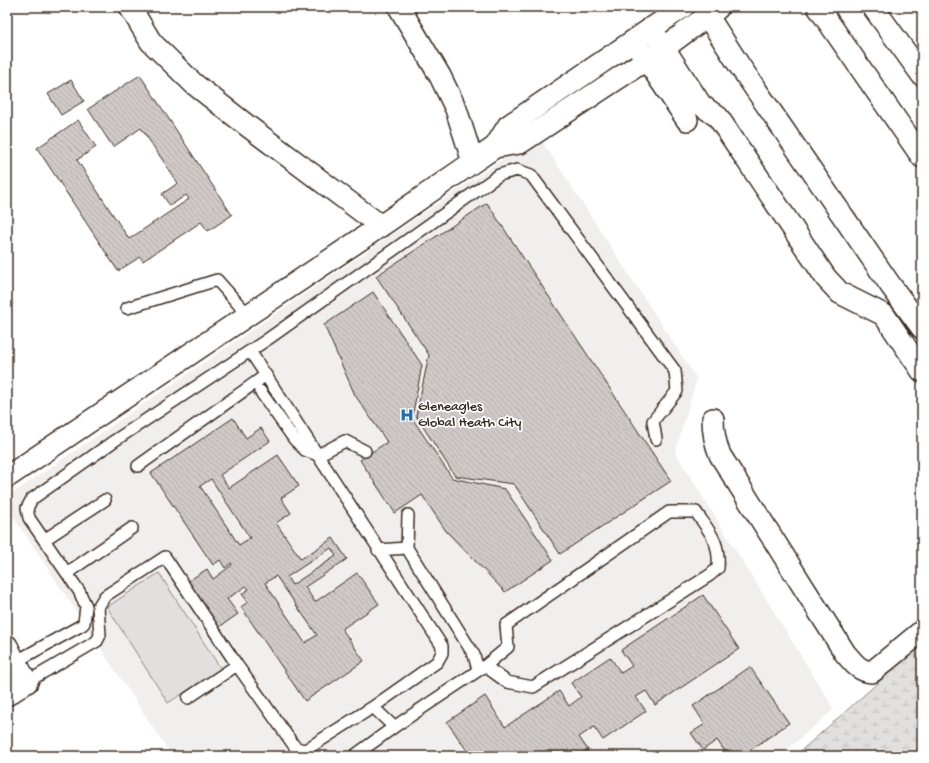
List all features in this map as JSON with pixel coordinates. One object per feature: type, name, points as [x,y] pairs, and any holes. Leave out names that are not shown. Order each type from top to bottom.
[{"type":"street","points":[[130,7],[151,42],[194,84],[381,226]]},
{"type":"street","points":[[399,7],[440,76],[453,102],[473,162]]},
{"type":"street","points":[[7,477],[381,226],[495,147],[508,126],[683,7]]},
{"type":"street","points":[[495,147],[520,143],[713,15],[736,7]]},
{"type":"street","points":[[818,7],[922,157]]},
{"type":"street","points":[[873,7],[922,75]]},
{"type":"street","points":[[713,15],[739,65],[891,286],[922,328]]},
{"type":"street","points":[[651,28],[655,54],[687,120]]},
{"type":"street","points":[[633,40],[655,54],[701,105],[718,117],[826,278],[840,293],[884,315],[922,371]]},
{"type":"street","points":[[713,419],[714,441],[720,456],[845,653],[857,667],[865,672],[872,672],[922,631]]},
{"type":"street","points":[[7,694],[27,682],[10,658]]},
{"type":"lane","points":[[10,658],[84,623],[86,606],[79,592],[29,518],[27,508],[32,499],[114,441],[250,351],[498,175],[517,170],[531,175],[675,372],[676,391],[653,421],[656,439]]},
{"type":"lane","points":[[127,308],[217,280],[248,315]]},
{"type":"lane","points":[[27,682],[97,641],[100,635],[98,607],[104,596],[165,557],[237,666],[295,747],[303,750],[307,749],[373,707],[436,662],[442,653],[442,646],[378,550],[250,351]]},
{"type":"lane","points":[[138,466],[266,375]]},
{"type":"lane","points":[[260,391],[294,439],[304,450],[318,455],[345,441],[365,451]]},
{"type":"lane","points":[[44,540],[105,500]]},
{"type":"lane","points":[[354,756],[481,668],[508,647],[506,625],[669,512],[696,512],[717,543],[719,559],[718,568],[710,575],[532,687],[507,682],[481,668],[407,548],[408,515]]},
{"type":"lane","points":[[67,573],[132,528]]},
{"type":"lane","points":[[378,550],[407,548]]},
{"type":"lane","points":[[188,698],[237,666]]},
{"type":"lane","points":[[373,707],[394,727]]},
{"type":"shaded area","name":"Gleneagles Global Heath City","points":[[538,135],[697,379],[675,452],[834,709],[780,756],[172,756],[7,507],[7,497]]},
{"type":"green space","points":[[159,573],[221,669],[168,703],[107,607]]},
{"type":"green space","points":[[922,644],[922,756],[795,756]]},
{"type":"building","points":[[140,75],[232,215],[208,231],[201,222],[143,261],[140,257],[118,271],[37,148],[78,120],[96,147],[77,160],[129,239],[189,199],[186,195],[170,206],[162,194],[178,183],[141,128],[113,147],[88,109]]},
{"type":"building","points":[[71,80],[84,101],[61,115],[48,94]]},
{"type":"building","points":[[487,203],[671,481],[560,554],[514,484],[455,476],[416,416],[429,355],[376,276]]},
{"type":"building","points":[[373,292],[422,365],[412,418],[452,478],[505,489],[553,560],[505,592],[446,531],[422,495],[395,513],[360,460],[387,442],[355,395],[324,325]]},
{"type":"building","points":[[233,418],[246,438],[261,428],[270,441],[220,475],[229,488],[278,455],[299,486],[281,498],[291,513],[276,523],[301,559],[333,538],[347,559],[305,587],[315,602],[357,573],[379,604],[342,629],[364,661],[305,701],[241,607],[248,602],[242,594],[249,589],[246,586],[227,599],[238,614],[218,628],[187,582],[207,569],[213,579],[232,565],[231,563],[225,568],[220,560],[213,565],[151,473]],"holes":[[[211,479],[250,538],[239,545],[200,486]],[[331,548],[336,556],[292,585],[287,577]],[[276,576],[317,635],[305,643],[265,583]]]},
{"type":"building","points":[[703,595],[739,649],[655,705],[646,691],[636,697],[646,711],[603,740],[594,727],[579,737],[588,750],[579,756],[462,756],[468,752],[447,722],[485,696],[505,727],[559,691],[569,706],[581,697],[571,683],[610,657],[621,673],[632,666],[621,650]]},
{"type":"building","points":[[750,667],[789,723],[742,756],[728,756],[717,740],[703,750],[691,733],[705,724],[693,706]]},
{"type":"place","name":"Gleneagles Global Heath City","points":[[407,415]]}]
